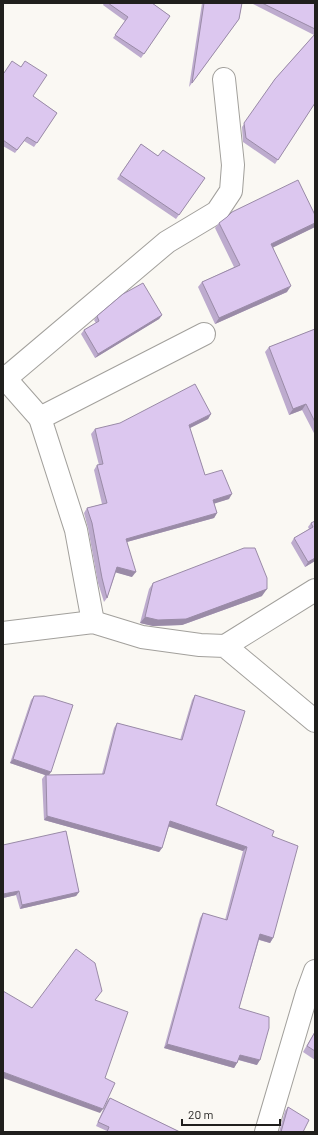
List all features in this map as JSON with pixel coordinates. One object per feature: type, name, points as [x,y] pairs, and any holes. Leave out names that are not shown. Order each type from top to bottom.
[{"type":"street","points":[[93,622],[76,530],[40,418],[4,377],[167,242],[217,212],[231,191],[232,165],[224,79]]},
{"type":"street","points":[[40,418],[204,334]]},
{"type":"street","points":[[3,633],[93,622],[142,637],[200,645],[225,646],[315,590]]},
{"type":"street","points":[[225,646],[315,721]]},
{"type":"street","points":[[266,1132],[315,971]]},
{"type":"building","points":[[108,3],[152,3],[170,16],[144,54],[115,35],[128,17]]},
{"type":"building","points":[[204,3],[242,3],[239,19],[192,83]]},
{"type":"building","points":[[262,3],[315,3],[315,29]]},
{"type":"building","points":[[315,34],[315,103],[278,160],[246,138],[244,123],[275,79]]},
{"type":"building","points":[[12,61],[21,67],[25,61],[47,75],[33,96],[57,113],[37,143],[27,137],[17,150],[3,140],[3,72],[4,73]]},
{"type":"building","points":[[141,144],[158,156],[163,150],[205,178],[179,215],[120,175]]},
{"type":"building","points":[[298,180],[315,215],[315,223],[271,244],[291,286],[219,318],[202,282],[240,265],[219,223],[232,212]]},
{"type":"building","points":[[143,283],[162,315],[98,354],[84,330],[99,321],[97,316],[123,294]]},
{"type":"building","points":[[315,329],[315,422],[306,404],[293,409],[269,347]]},
{"type":"building","points":[[195,384],[211,414],[189,425],[205,475],[222,470],[232,494],[213,500],[217,513],[126,539],[136,572],[117,567],[107,598],[92,523],[87,508],[107,503],[97,465],[103,464],[95,429],[120,423]]},
{"type":"building","points":[[315,521],[315,558],[308,562],[294,538],[313,527],[311,523]]},
{"type":"building","points":[[244,548],[255,548],[267,578],[267,589],[186,619],[158,620],[145,617],[153,583]]},
{"type":"building","points":[[195,695],[245,711],[216,805],[274,831],[272,836],[298,846],[273,938],[260,934],[239,1008],[269,1017],[269,1028],[260,1060],[240,1055],[237,1063],[167,1044],[203,913],[227,920],[247,847],[170,821],[162,848],[47,816],[46,775],[104,774],[117,723],[182,740]]},
{"type":"building","points":[[34,696],[44,696],[73,705],[51,772],[13,759]]},
{"type":"building","points":[[66,831],[79,892],[22,905],[19,891],[3,894],[3,845]]},
{"type":"building","points":[[76,949],[95,963],[102,991],[95,1000],[128,1012],[105,1078],[115,1083],[103,1109],[3,1072],[3,991],[32,1008]]},
{"type":"building","points":[[315,1032],[315,1051],[307,1046]]},
{"type":"building","points":[[110,1098],[180,1132],[107,1132],[109,1127],[98,1122]]},
{"type":"building","points":[[288,1107],[309,1120],[303,1132],[281,1132]]}]
